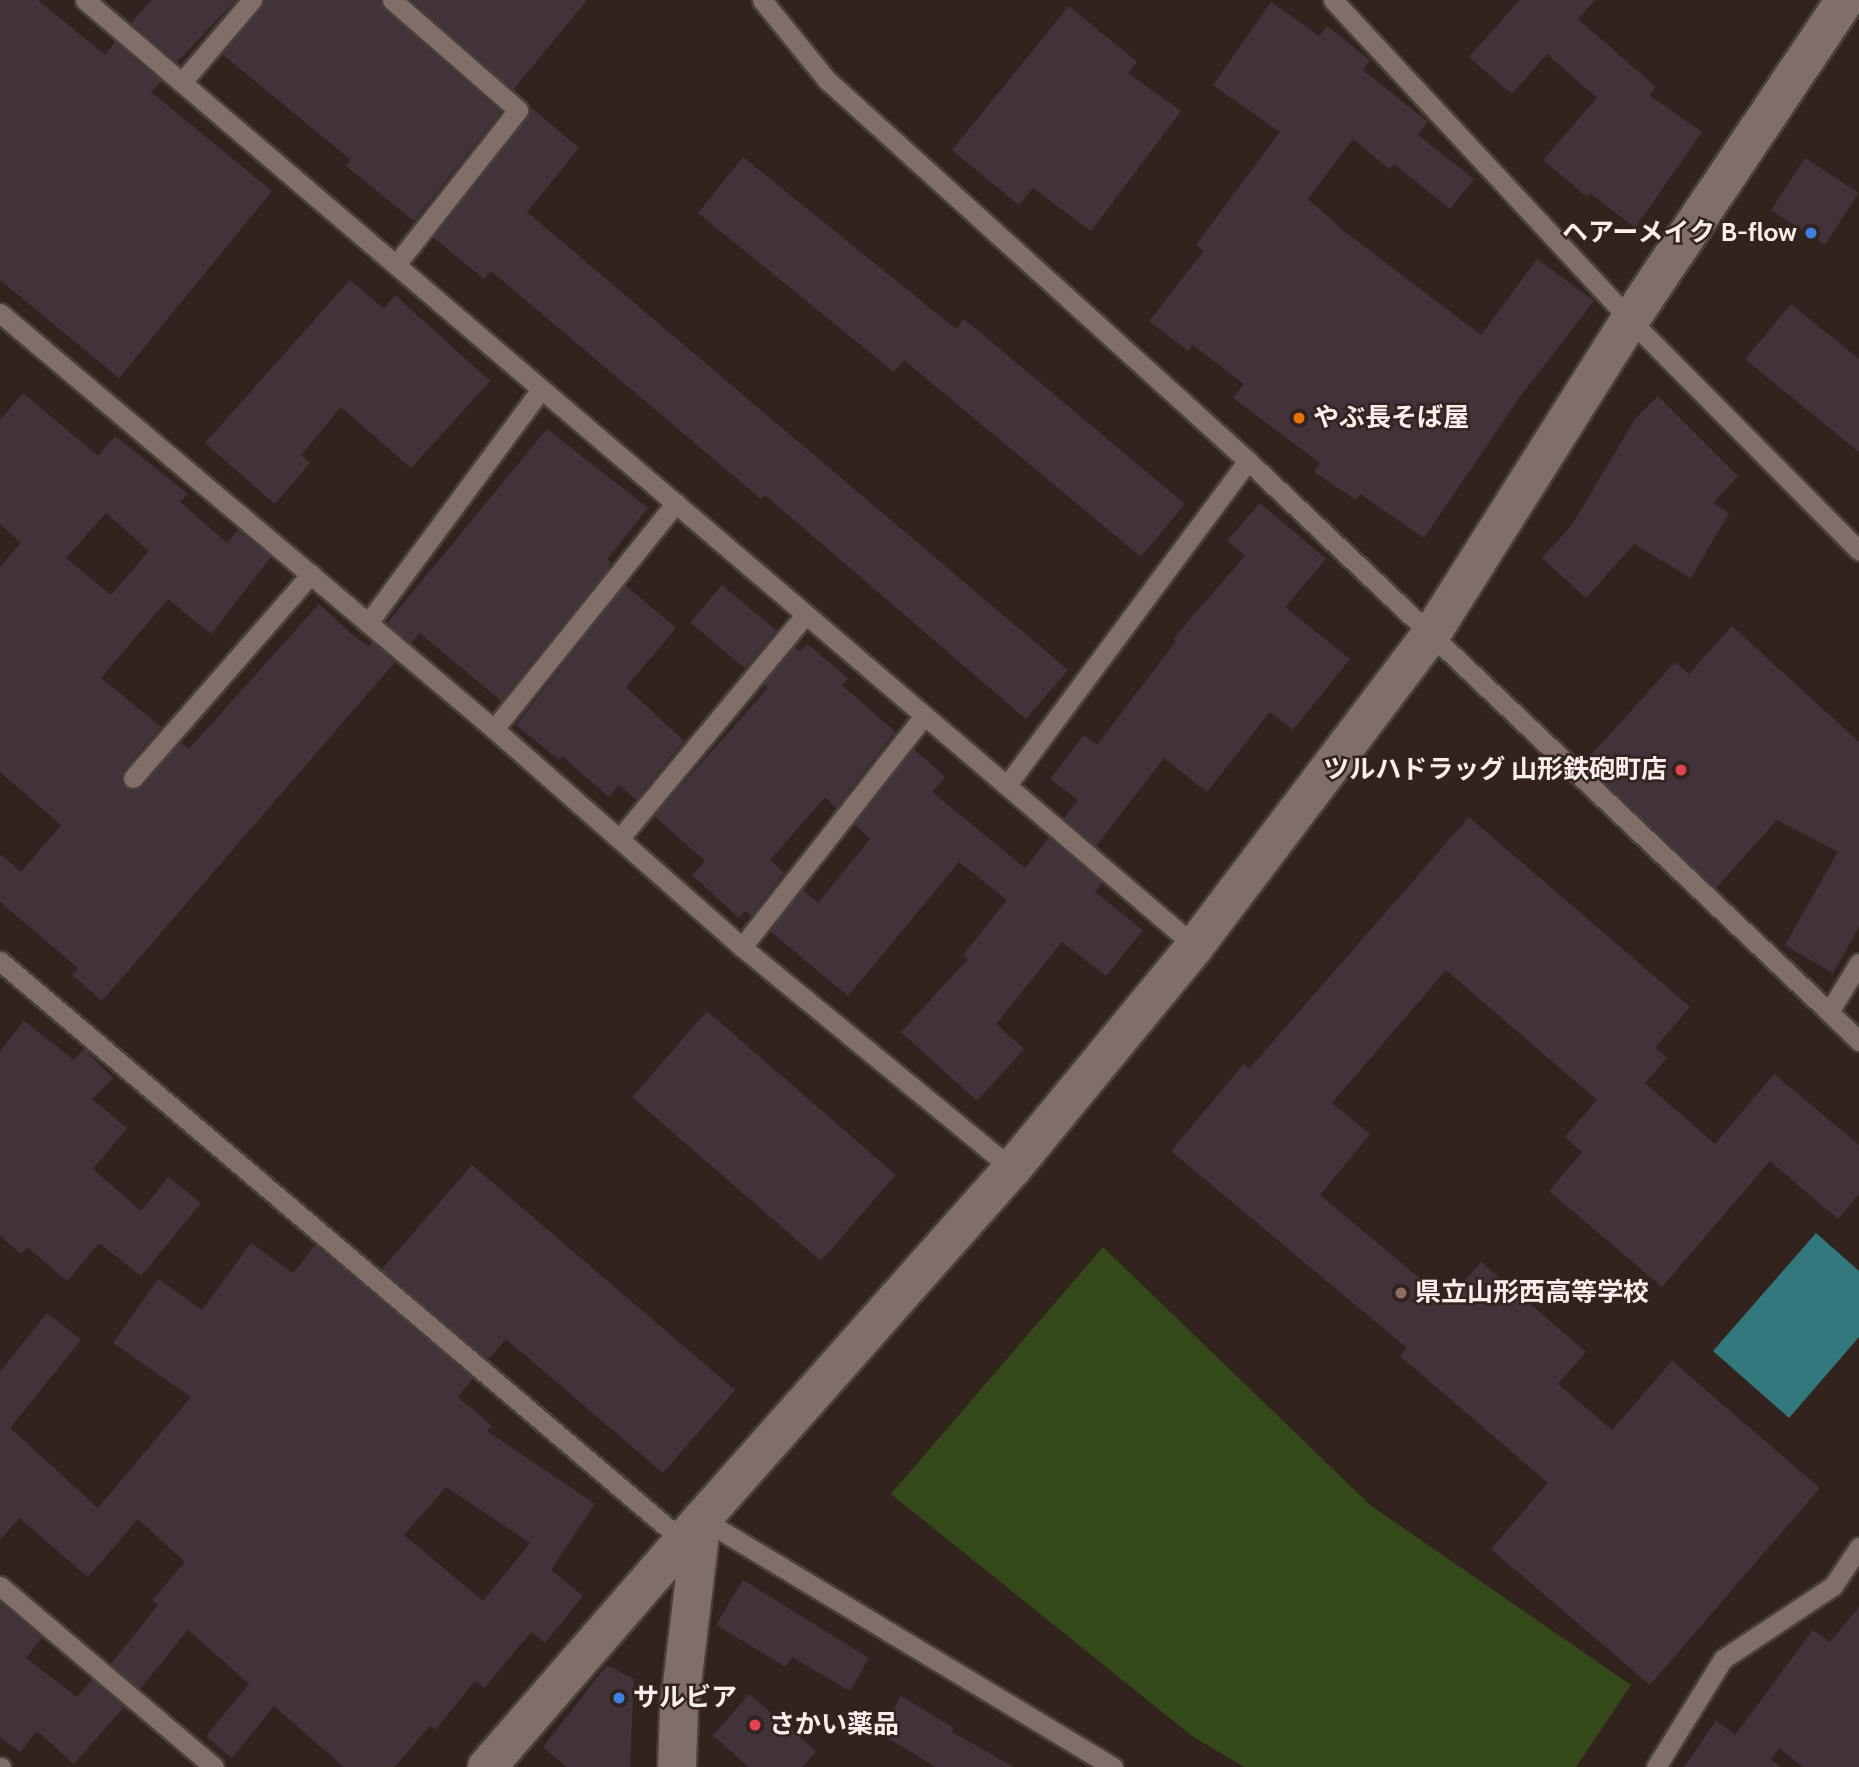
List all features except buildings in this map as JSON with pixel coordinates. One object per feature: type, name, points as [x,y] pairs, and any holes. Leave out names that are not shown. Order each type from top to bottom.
[{"type":"street","points":[[487,1767],[692,1529],[1012,1169],[1195,947],[1432,633],[1630,320],[1845,0]]},
{"type":"street","points":[[677,1767],[692,1529]]},
{"type":"lane","points":[[85,0],[397,262],[804,616],[1007,785],[1195,947]]},
{"type":"lane","points":[[182,82],[252,0]]},
{"type":"lane","points":[[392,0],[518,110],[397,262]]},
{"type":"lane","points":[[762,0],[827,80],[1248,461],[1859,1041]]},
{"type":"lane","points":[[1333,0],[1630,320],[1859,551]]},
{"type":"lane","points":[[0,313],[494,729],[742,947],[1012,1169]]},
{"type":"lane","points":[[368,623],[541,389]]},
{"type":"lane","points":[[1007,785],[1248,461]]},
{"type":"lane","points":[[494,729],[676,503]]},
{"type":"lane","points":[[133,778],[310,574]]},
{"type":"lane","points":[[620,838],[804,616]]},
{"type":"lane","points":[[742,947],[923,717]]},
{"type":"lane","points":[[0,961],[692,1529],[1113,1767]]},
{"type":"lane","points":[[1829,1012],[1859,962]]},
{"type":"lane","points":[[1656,1767],[1723,1659],[1833,1586],[1859,1549]]},
{"type":"lane","points":[[0,1586],[214,1767]]},
{"type":"green space","points":[[1103,1247],[1370,1505],[1631,1685],[1576,1767],[1244,1767],[1192,1736],[891,1494]]},
{"type":"water","points":[[1816,1233],[1859,1271],[1859,1337],[1789,1418],[1713,1351]]},
{"type":"place","name":"ヘアーメイク B-flow","points":[[1811,233]]},
{"type":"place","name":"やぶ長そば屋","points":[[1299,418]]},
{"type":"place","name":"ツルハドラッグ 山形鉄砲町店","points":[[1681,770]]},
{"type":"place","name":"県立山形西高等学校","points":[[1401,1293]]},
{"type":"place","name":"サルビア","points":[[619,1698]]},
{"type":"place","name":"さかい薬品","points":[[755,1725]]}]
